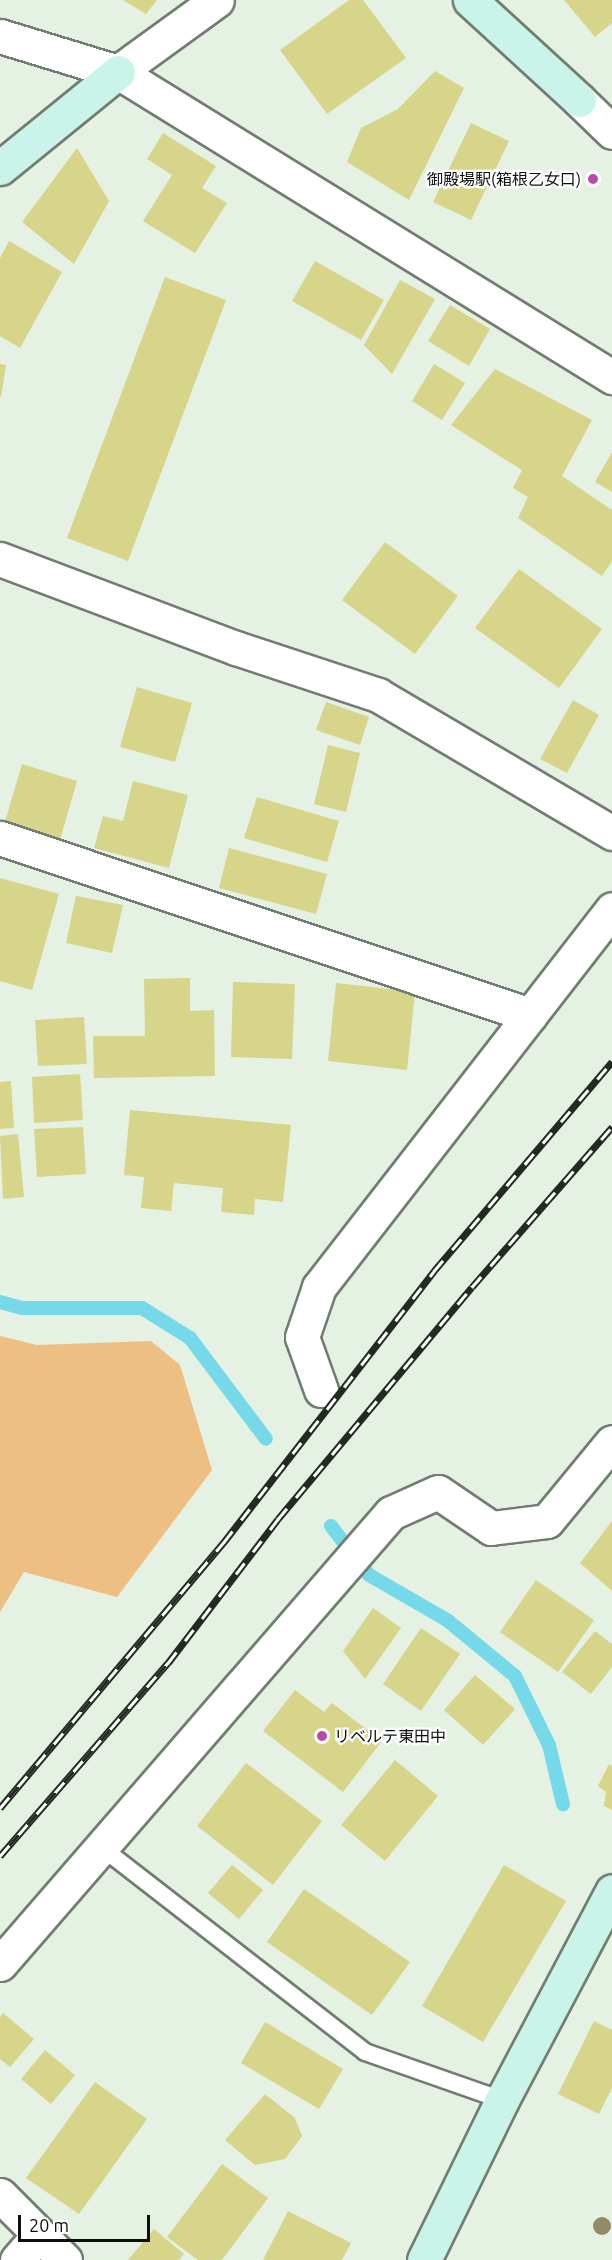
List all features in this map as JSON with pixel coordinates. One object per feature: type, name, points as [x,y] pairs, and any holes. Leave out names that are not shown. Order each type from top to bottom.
[{"type":"street","points":[[0,168],[118,72],[217,0]]},
{"type":"street","points":[[470,0],[612,132]]},
{"type":"street","points":[[0,36],[118,72],[612,377]]},
{"type":"street","points":[[579,100],[612,109]]},
{"type":"street","points":[[0,559],[236,648],[378,695],[612,833]]},
{"type":"street","points":[[0,838],[530,1016]]},
{"type":"street","points":[[321,1390],[302,1337],[319,1287],[612,909]]},
{"type":"street","points":[[0,1964],[391,1513],[438,1492],[491,1528],[547,1521],[612,1442]]},
{"type":"street","points":[[424,2260],[502,2100],[612,1891]]},
{"type":"street","points":[[0,2195],[65,2260]]},
{"type":"street","points":[[17,2260],[39,2235]]},
{"type":"lane","points":[[101,1846],[365,2052],[502,2100]]},
{"type":"shaded area","points":[[0,1336],[37,1345],[151,1341],[180,1365],[212,1470],[117,1597],[24,1572],[0,1612]]},
{"type":"building","points":[[123,0],[157,0],[146,14]]},
{"type":"building","points":[[349,0],[363,0],[406,58],[327,114],[280,50]]},
{"type":"building","points":[[564,0],[612,0],[612,23],[595,37]]},
{"type":"building","points":[[435,71],[464,88],[409,200],[347,162],[361,128],[398,109]]},
{"type":"building","points":[[471,123],[509,141],[471,220],[433,202]]},
{"type":"building","points":[[163,133],[216,166],[202,188],[227,203],[195,253],[143,221],[172,175],[147,159]]},
{"type":"building","points":[[77,148],[109,201],[74,264],[22,222]]},
{"type":"building","points":[[9,241],[62,272],[20,348],[0,336],[0,258]]},
{"type":"building","points":[[315,261],[384,300],[361,340],[292,301]]},
{"type":"building","points":[[165,277],[226,300],[128,561],[67,538]]},
{"type":"building","points":[[400,280],[435,299],[392,374],[364,345]]},
{"type":"building","points":[[450,305],[490,329],[469,366],[428,341]]},
{"type":"building","points":[[0,364],[6,365],[1,397],[0,397]]},
{"type":"building","points":[[434,364],[465,383],[442,420],[412,401]]},
{"type":"building","points":[[495,369],[592,420],[562,476],[612,510],[612,561],[602,576],[518,518],[528,497],[513,488],[522,470],[451,425]]},
{"type":"building","points":[[612,452],[612,492],[595,482]]},
{"type":"building","points":[[385,542],[458,596],[415,654],[342,600]]},
{"type":"building","points":[[519,569],[602,629],[559,688],[475,628]]},
{"type":"building","points":[[137,687],[192,703],[175,762],[120,747]]},
{"type":"building","points":[[573,700],[599,715],[567,773],[540,759]]},
{"type":"building","points":[[326,702],[369,717],[360,745],[316,730]]},
{"type":"building","points":[[328,745],[360,753],[346,812],[314,804]]},
{"type":"building","points":[[22,764],[77,781],[60,840],[4,825]]},
{"type":"building","points":[[133,781],[188,795],[169,868],[94,848],[103,816],[123,821]]},
{"type":"building","points":[[257,797],[339,821],[327,862],[244,838]]},
{"type":"building","points":[[229,848],[327,874],[316,914],[219,888]]},
{"type":"building","points":[[0,878],[59,894],[32,990],[0,981]]},
{"type":"building","points":[[76,896],[123,905],[112,953],[66,943]]},
{"type":"building","points":[[190,978],[190,1011],[214,1010],[215,1076],[94,1078],[93,1036],[145,1036],[144,979]]},
{"type":"building","points":[[233,982],[295,984],[292,1059],[231,1057]]},
{"type":"building","points":[[336,983],[415,992],[407,1070],[328,1061]]},
{"type":"building","points":[[84,1017],[87,1064],[38,1066],[35,1020]]},
{"type":"building","points":[[80,1074],[83,1120],[34,1123],[32,1077]]},
{"type":"building","points":[[11,1081],[14,1128],[0,1129],[0,1082]]},
{"type":"building","points":[[130,1110],[291,1125],[283,1202],[255,1199],[254,1215],[221,1212],[223,1188],[174,1183],[171,1211],[141,1208],[144,1177],[124,1175]]},
{"type":"building","points":[[83,1127],[86,1174],[37,1177],[34,1129]]},
{"type":"building","points":[[18,1134],[24,1197],[3,1199],[0,1136]]},
{"type":"building","points":[[612,1521],[612,1591],[580,1563]]},
{"type":"building","points":[[536,1580],[594,1620],[558,1672],[500,1632]]},
{"type":"building","points":[[373,1608],[401,1628],[365,1679],[343,1651]]},
{"type":"building","points":[[421,1628],[460,1654],[421,1711],[383,1684]]},
{"type":"building","points":[[595,1631],[612,1644],[612,1667],[591,1694],[562,1672]]},
{"type":"building","points":[[475,1675],[515,1709],[483,1745],[444,1710]]},
{"type":"building","name":"リベルテ東田中","points":[[295,1690],[324,1712],[332,1703],[382,1741],[343,1792],[263,1731]]},
{"type":"building","points":[[395,1760],[438,1796],[385,1861],[341,1825]]},
{"type":"building","points":[[246,1763],[322,1821],[273,1885],[197,1826]]},
{"type":"building","points":[[609,1764],[612,1766],[612,1810],[604,1806],[606,1792],[598,1786]]},
{"type":"building","points":[[232,1865],[263,1890],[239,1919],[208,1893]]},
{"type":"building","points":[[504,1865],[566,1901],[483,2042],[422,2006]]},
{"type":"building","points":[[304,1889],[410,1962],[372,2015],[267,1942]]},
{"type":"building","points":[[3,2013],[34,2039],[10,2067],[0,2059],[0,2017]]},
{"type":"building","points":[[594,2021],[612,2030],[612,2088],[599,2114],[558,2094]]},
{"type":"building","points":[[265,2022],[343,2069],[319,2109],[241,2063]]},
{"type":"building","points":[[45,2050],[75,2075],[51,2104],[21,2079]]},
{"type":"building","points":[[95,2082],[147,2119],[79,2214],[26,2178]]},
{"type":"building","points":[[265,2094],[295,2118],[302,2136],[285,2159],[255,2165],[225,2140]]},
{"type":"building","points":[[222,2164],[268,2198],[222,2260],[198,2260],[167,2237]]},
{"type":"building","points":[[288,2211],[351,2243],[342,2260],[263,2260]]},
{"type":"building","points":[[154,2229],[184,2254],[179,2260],[128,2260]]},
{"type":"waterway","points":[[0,1302],[22,1308],[142,1308],[190,1338],[266,1439]]},
{"type":"waterway","points":[[331,1526],[369,1575],[447,1620],[515,1676],[549,1745],[563,1804]]},
{"type":"railway","points":[[0,1808],[224,1542],[434,1271],[612,1062]]},
{"type":"railway","points":[[0,1856],[168,1663],[278,1519],[472,1287],[612,1127]]},
{"type":"place","name":"御殿場駅(箱根乙女口)","points":[[593,179]]},
{"type":"place","name":"リベルテ東田中","points":[[322,1736]]}]
